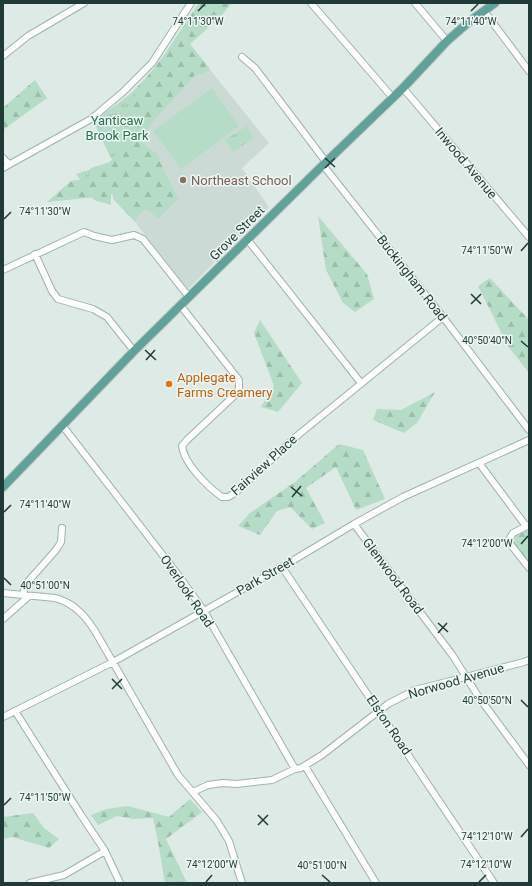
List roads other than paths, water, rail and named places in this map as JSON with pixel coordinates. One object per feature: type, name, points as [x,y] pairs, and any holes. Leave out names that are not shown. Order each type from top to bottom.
[{"type":"main road","name":"Grove Street","points":[[3,487],[62,424],[134,351],[393,98],[447,41],[470,21],[495,3]]},
{"type":"street","points":[[3,56],[28,36],[84,3]]},
{"type":"street","points":[[3,158],[6,166],[91,119],[123,92],[152,63],[191,3]]},
{"type":"street","points":[[311,3],[393,98]]},
{"type":"street","points":[[415,3],[447,41]]},
{"type":"street","points":[[484,11],[529,72]]},
{"type":"street","name":"Buckingham Road","points":[[242,57],[255,68],[324,164],[529,430]]},
{"type":"street","name":"Inwood Avenue","points":[[403,88],[529,237]]},
{"type":"street","points":[[3,270],[84,232],[112,240],[134,235],[144,239],[189,297]]},
{"type":"street","points":[[247,239],[361,383]]},
{"type":"street","points":[[35,254],[52,291],[58,299],[93,308],[107,317],[134,351]]},
{"type":"street","name":"Fairview Place","points":[[181,306],[239,380],[239,388],[236,394],[182,446],[186,460],[222,497],[228,497],[234,493],[298,435],[443,317]]},
{"type":"street","name":"Overlook Road","points":[[62,424],[179,576],[204,612],[295,769]]},
{"type":"street","name":"Park Street","points":[[3,717],[113,662],[204,612],[354,524],[403,498],[529,440]]},
{"type":"street","points":[[479,463],[528,525],[512,533],[508,541],[529,568]]},
{"type":"street","name":"Glenwood Road","points":[[354,524],[453,656],[478,696],[529,765]]},
{"type":"street","points":[[26,596],[25,585],[56,550],[61,542],[62,528]]},
{"type":"street","name":"Elston Road","points":[[282,567],[494,883]]},
{"type":"street","points":[[3,593],[63,600],[74,606],[86,618],[94,629],[178,775],[217,821],[229,841],[242,883]]},
{"type":"street","points":[[3,619],[26,596]]},
{"type":"street","name":"Norwood Avenue","points":[[193,792],[208,786],[223,783],[237,784],[272,780],[305,766],[322,755],[388,704],[415,690],[529,660]]},
{"type":"street","points":[[15,711],[105,851],[120,883]]},
{"type":"street","points":[[305,766],[376,883]]},
{"type":"street","points":[[30,883],[64,875],[105,851]]},
{"type":"place","name":"Northeast School","points":[[183,180]]},
{"type":"place","name":"Applegate Farms Creamery","points":[[169,384]]},
{"type":"park label","name":"Yanticaw Brook Park","points":[[117,128]]}]
